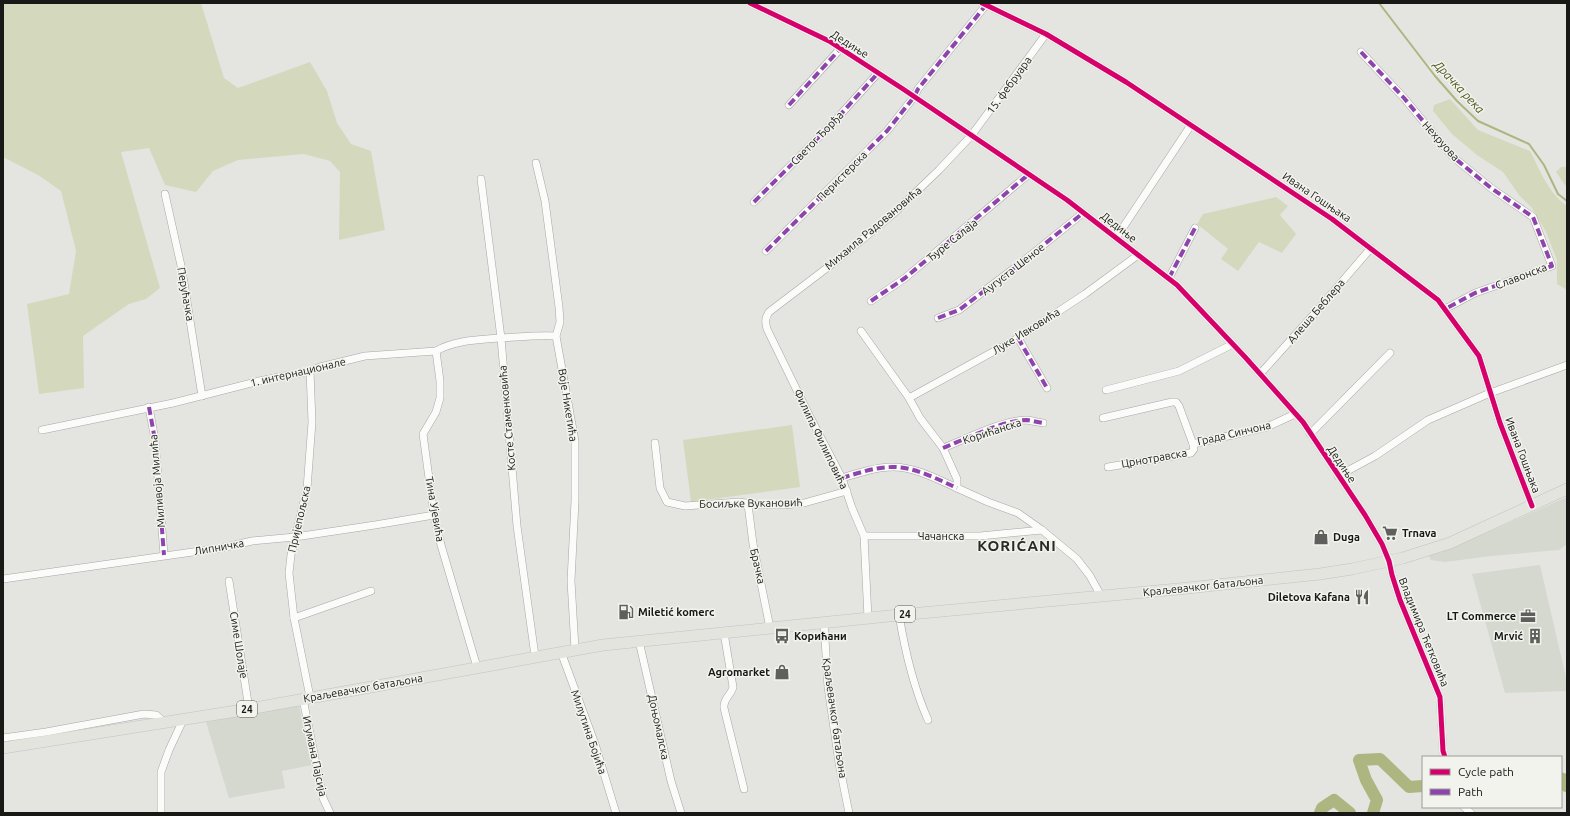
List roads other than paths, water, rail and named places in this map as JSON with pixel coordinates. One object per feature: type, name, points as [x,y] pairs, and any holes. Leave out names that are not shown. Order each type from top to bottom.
[{"type":"main road","name":"Краљевачког батаљона","points":[[3,748],[184,718],[249,709],[575,649],[868,618],[1320,574],[1363,567],[1450,543],[1567,489]]},
{"type":"street","name":"Дедиње","points":[[750,3],[829,41],[840,48],[1029,174],[1169,278],[1233,344],[1295,414],[1376,533],[1389,561]]},
{"type":"street","points":[[914,97],[918,89],[984,4]]},
{"type":"street","name":"Ивана Гошњака","points":[[984,4],[1046,34],[1126,82],[1332,219],[1438,300],[1479,356],[1500,423],[1532,506]]},
{"type":"street","name":"15. фебруара","points":[[971,136],[1046,34]]},
{"type":"street","points":[[789,105],[840,48]]},
{"type":"street","name":"Нехруова","points":[[1361,52],[1404,98],[1452,156],[1491,188],[1533,217]]},
{"type":"street","name":"Светог Ђорђа","points":[[754,202],[831,125],[878,74]]},
{"type":"street","name":"Перистерска","points":[[766,251],[887,131],[914,97]]},
{"type":"street","points":[[1116,238],[1191,125]]},
{"type":"street","name":"Михаила Радовановића","points":[[769,312],[836,261],[892,215],[939,170],[971,136]]},
{"type":"street","name":"Воје Никетића","points":[[536,163],[545,201],[559,307],[560,322],[556,336],[575,441],[575,501],[571,581],[575,649]]},
{"type":"street","name":"Ђуре Салаја","points":[[871,301],[905,278],[1029,174]]},
{"type":"street","name":"Косте Стаменковића","points":[[481,179],[501,338],[517,526],[535,656]]},
{"type":"street","name":"Перућачка","points":[[165,194],[182,270],[202,396]]},
{"type":"street","name":"Аугуста Шеное","points":[[938,318],[959,310],[1022,263],[1083,213]]},
{"type":"street","name":"Славонска","points":[[1445,309],[1475,293],[1552,266],[1533,217]]},
{"type":"street","points":[[1169,278],[1195,228]]},
{"type":"street","name":"Алеша Беблера","points":[[1260,374],[1371,248]]},
{"type":"street","name":"Луке Ивковића","points":[[909,398],[1018,338],[1085,294],[1138,255]]},
{"type":"street","name":"Филипа Филиповића","points":[[769,312],[765,322],[767,329],[842,478],[852,508],[864,536],[868,618]]},
{"type":"street","points":[[861,331],[909,398],[920,418],[942,448],[957,479],[957,488]]},
{"type":"street","name":"1. интернационале","points":[[42,430],[202,396],[259,381],[310,371],[320,367],[366,356],[436,351],[446,346],[474,340],[533,335],[556,336]]},
{"type":"street","points":[[1018,338],[1047,388]]},
{"type":"street","points":[[1106,390],[1179,371],[1233,344]]},
{"type":"street","name":"Тина Ујевића","points":[[436,351],[440,381],[440,398],[436,412],[423,434],[434,514],[441,545],[478,667]]},
{"type":"street","points":[[1310,434],[1390,353]]},
{"type":"street","points":[[1338,476],[1375,456],[1428,420],[1490,393],[1567,365]]},
{"type":"street","name":"Пријепољска","points":[[306,698],[288,573],[307,488],[312,422],[310,371]]},
{"type":"street","name":"Града Синчона","points":[[1104,418],[1176,402],[1179,406],[1193,444],[1267,427],[1295,414]]},
{"type":"street","name":"Миливоја Милића","points":[[149,407],[155,440],[164,555]]},
{"type":"street","name":"Корићанска","points":[[942,448],[987,430],[1010,423],[1027,420],[1043,423]]},
{"type":"street","name":"Босиљке Вукановић","points":[[655,443],[660,488],[667,502],[686,506],[740,502],[748,504],[776,505],[804,503],[847,491]]},
{"type":"street","name":"Црнотравска","points":[[1108,467],[1191,453],[1194,449],[1193,444]]},
{"type":"street","points":[[842,478],[865,471],[893,467],[909,469],[930,476],[988,502],[1018,513],[1078,559],[1090,576],[1101,596]]},
{"type":"street","name":"Брачка","points":[[748,504],[753,544],[770,628]]},
{"type":"street","name":"Липничка","points":[[3,579],[221,548],[252,541],[295,537],[375,525],[434,514]]},
{"type":"street","name":"Чачанска","points":[[864,536],[980,536],[1042,530]]},
{"type":"street","name":"Владимира Ћетковића","points":[[1389,561],[1396,589],[1440,697],[1443,751],[1445,756]]},
{"type":"street","name":"Симе Шолаје","points":[[229,581],[249,709]]},
{"type":"street","points":[[294,618],[371,591]]},
{"type":"street","points":[[899,615],[905,650],[919,700],[928,720]]},
{"type":"street","name":"Краљевачког батаљона","points":[[824,623],[828,687],[839,764],[849,813]]},
{"type":"street","points":[[724,633],[733,687],[730,694],[725,699],[724,708],[744,789]]},
{"type":"street","name":"Доњомалска","points":[[640,641],[671,781],[681,813]]},
{"type":"street","name":"Милутина Бојића","points":[[561,652],[595,744],[616,813]]},
{"type":"street","name":"Игумана Пајсија","points":[[306,698],[323,798],[330,813]]},
{"type":"street","points":[[3,738],[46,732],[144,714],[156,715],[164,722]]},
{"type":"street","points":[[161,813],[161,772],[169,750],[184,718]]},
{"type":"waterway","name":"Драчка река","points":[[1379,3],[1435,76],[1457,101],[1478,121],[1529,144],[1544,165],[1558,194],[1567,201]]},
{"type":"waterway","points":[[1373,813],[1377,800],[1366,780],[1359,760],[1380,759],[1409,787],[1422,786]]},
{"type":"waterway","points":[[1320,813],[1322,808],[1334,800],[1350,813]]},
{"type":"place","name":"Trnava","points":[[1390,533]]},
{"type":"place","name":"Duga","points":[[1321,537]]},
{"type":"place","name":"Diletova Kafana","points":[[1362,597]]},
{"type":"place","name":"Miletić komerc","points":[[626,612]]},
{"type":"place","name":"LT Commerce","points":[[1528,616]]},
{"type":"place","name":"Корићани","points":[[782,636]]},
{"type":"place","name":"Mrvić","points":[[1535,636]]},
{"type":"place","name":"Agromarket","points":[[782,672]]},
{"type":"district","name":"KORIĆANI","points":[[1017,546]]}]
